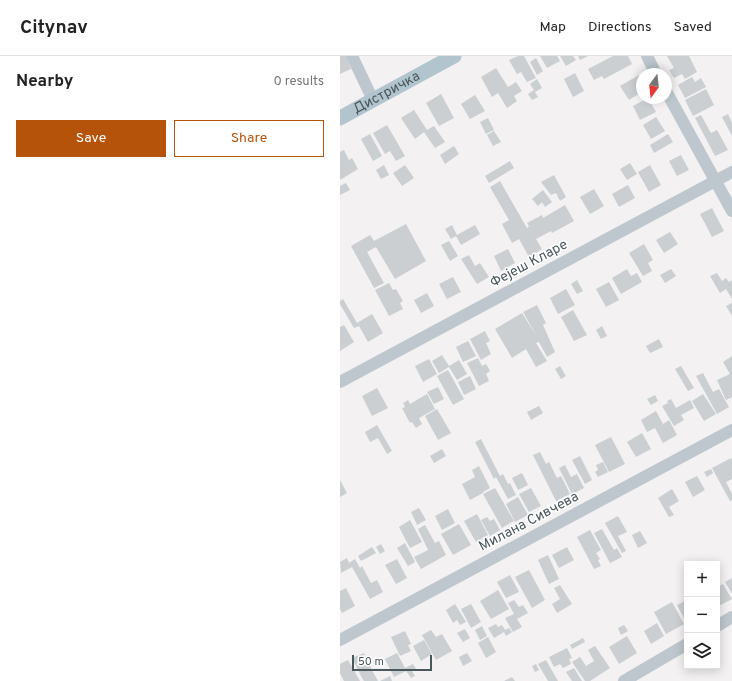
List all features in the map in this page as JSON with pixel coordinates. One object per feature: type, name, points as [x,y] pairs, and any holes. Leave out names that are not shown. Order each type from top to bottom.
[{"type":"main road","name":"Дистричка","points":[[340,118],[454,56]]},
{"type":"street","points":[[352,56],[373,100]]},
{"type":"street","points":[[647,56],[653,68]]},
{"type":"street","points":[[672,102],[732,211]]},
{"type":"street","name":"Фејеш Кларе","points":[[340,382],[732,172]]},
{"type":"street","name":"Милана Сивчева","points":[[340,640],[732,430]]},
{"type":"street","points":[[720,624],[732,617]]},
{"type":"street","points":[[624,681],[684,646]]},
{"type":"building","points":[[340,56],[346,56],[351,69],[340,74]]},
{"type":"building","points":[[518,56],[524,56],[536,78],[527,82],[521,72],[517,74],[509,60]]},
{"type":"building","points":[[540,56],[557,56],[560,61],[547,68]]},
{"type":"building","points":[[560,56],[573,56],[576,60],[566,66]]},
{"type":"building","points":[[578,56],[588,56],[580,60]]},
{"type":"building","points":[[613,56],[628,56],[632,64],[604,79],[602,76],[594,80],[588,69]]},
{"type":"building","points":[[667,56],[689,56],[697,72],[685,79],[682,74],[674,78],[672,75],[672,69],[674,68]]},
{"type":"building","points":[[536,58],[543,71],[537,75],[530,62]]},
{"type":"building","points":[[496,68],[508,87],[516,82],[522,91],[514,96],[517,101],[507,108],[498,93],[492,97],[481,77]]},
{"type":"building","points":[[575,73],[584,91],[573,97],[564,79]]},
{"type":"building","points":[[636,77],[636,96],[629,100],[620,86]]},
{"type":"building","points":[[692,77],[695,82],[701,78],[706,87],[685,98],[678,85]]},
{"type":"building","points":[[537,79],[542,88],[535,92],[538,97],[532,100],[528,94],[534,90],[530,84]]},
{"type":"building","points":[[706,89],[714,105],[693,116],[685,100]]},
{"type":"building","points":[[441,94],[454,118],[439,126],[426,103]]},
{"type":"building","points":[[475,95],[485,111],[470,119],[461,104]]},
{"type":"building","points":[[637,104],[651,104],[656,112],[640,120],[633,106]]},
{"type":"building","points":[[414,110],[427,130],[434,126],[445,142],[435,148],[424,132],[415,139],[401,118]]},
{"type":"building","points":[[728,114],[732,123],[732,136],[722,117]]},
{"type":"building","points":[[701,115],[711,133],[717,130],[728,150],[715,156],[695,118]]},
{"type":"building","points":[[656,117],[665,131],[651,139],[643,125]]},
{"type":"building","points":[[488,118],[494,130],[486,134],[480,122]]},
{"type":"building","points":[[387,125],[405,156],[396,161],[390,151],[385,154],[373,133]]},
{"type":"building","points":[[494,131],[501,142],[493,146],[487,135]]},
{"type":"building","points":[[370,134],[382,156],[373,161],[361,139]]},
{"type":"building","points":[[668,134],[673,142],[654,153],[650,145]]},
{"type":"building","points":[[454,146],[459,154],[445,164],[440,155]]},
{"type":"building","points":[[344,150],[349,160],[352,158],[358,169],[340,180],[340,152]]},
{"type":"building","points":[[681,155],[689,170],[677,176],[669,161]]},
{"type":"building","points":[[510,161],[514,168],[489,183],[485,176]]},
{"type":"building","points":[[630,163],[637,174],[627,180],[620,169]]},
{"type":"building","points":[[384,165],[389,175],[381,179],[376,170]]},
{"type":"building","points":[[405,165],[414,178],[402,186],[393,173]]},
{"type":"building","points":[[650,165],[661,185],[649,192],[638,172]]},
{"type":"building","points":[[554,175],[566,197],[560,201],[556,193],[551,195],[541,182]]},
{"type":"building","points":[[500,181],[527,228],[529,226],[527,223],[542,215],[543,218],[565,205],[574,221],[552,233],[551,231],[536,239],[542,249],[529,257],[519,239],[512,243],[502,224],[509,220],[490,187]]},
{"type":"building","points":[[346,183],[350,190],[340,195],[340,186]]},
{"type":"building","points":[[628,185],[635,198],[619,207],[612,194]]},
{"type":"building","points":[[594,189],[604,206],[590,214],[580,197]]},
{"type":"building","points":[[543,190],[552,202],[545,207],[542,202],[538,206],[532,199]]},
{"type":"building","points":[[712,208],[724,231],[712,237],[700,214]]},
{"type":"building","points":[[406,224],[426,261],[395,279],[376,247],[367,252],[384,283],[374,288],[351,246],[370,235],[374,241]]},
{"type":"building","points":[[452,225],[457,235],[475,225],[480,234],[461,245],[456,236],[451,239],[445,229]]},
{"type":"building","points":[[670,232],[678,244],[664,253],[656,240]]},
{"type":"building","points":[[449,241],[458,256],[450,261],[441,245]]},
{"type":"building","points":[[644,244],[653,260],[648,263],[652,271],[643,276],[629,253]]},
{"type":"building","points":[[508,249],[515,263],[501,271],[494,256]]},
{"type":"building","points":[[469,255],[475,266],[480,263],[489,277],[477,284],[461,259]]},
{"type":"building","points":[[627,269],[631,276],[637,273],[642,282],[621,294],[612,278]]},
{"type":"building","points":[[671,269],[676,276],[665,283],[660,275]]},
{"type":"building","points":[[717,273],[722,281],[726,278],[729,282],[732,280],[732,299],[726,289],[720,293],[710,276]]},
{"type":"building","points":[[453,277],[461,292],[447,299],[439,284]]},
{"type":"building","points":[[577,280],[583,291],[577,294],[571,284]]},
{"type":"building","points":[[609,282],[619,300],[606,307],[596,289]]},
{"type":"building","points":[[389,283],[393,290],[396,289],[403,301],[400,303],[403,309],[389,316],[375,290]]},
{"type":"building","points":[[566,289],[575,305],[558,314],[550,298]]},
{"type":"building","points":[[427,293],[434,306],[421,313],[414,300]]},
{"type":"building","points":[[343,299],[357,323],[372,314],[383,333],[368,342],[359,326],[354,328],[340,304],[340,301]]},
{"type":"building","points":[[732,303],[732,316],[726,306]]},
{"type":"building","points":[[537,305],[546,323],[543,325],[555,352],[547,357],[539,342],[536,343],[547,361],[536,367],[526,349],[512,358],[495,329],[522,313],[537,337],[523,312]]},
{"type":"building","points":[[573,310],[587,335],[574,341],[561,317]]},
{"type":"building","points":[[344,325],[354,342],[340,351],[340,327]]},
{"type":"building","points":[[602,326],[607,336],[601,339],[596,330]]},
{"type":"building","points":[[485,331],[490,341],[486,343],[491,354],[481,360],[470,339]]},
{"type":"building","points":[[659,339],[663,347],[650,353],[646,346]]},
{"type":"building","points":[[468,341],[476,356],[463,362],[456,347]]},
{"type":"building","points":[[442,355],[449,366],[459,360],[467,374],[457,380],[449,367],[439,373],[432,361]]},
{"type":"building","points":[[732,356],[732,397],[726,400],[717,380],[730,374],[723,362]]},
{"type":"building","points":[[478,358],[482,366],[486,364],[490,371],[486,374],[489,381],[479,386],[467,363]]},
{"type":"building","points":[[429,359],[437,374],[423,382],[415,366]]},
{"type":"building","points":[[560,366],[566,376],[561,379],[555,369]]},
{"type":"building","points":[[681,366],[694,388],[688,391],[675,369]]},
{"type":"building","points":[[448,370],[464,399],[453,405],[437,376]]},
{"type":"building","points":[[703,373],[713,392],[719,389],[729,407],[717,414],[696,376]]},
{"type":"building","points":[[470,376],[476,389],[464,395],[458,382]]},
{"type":"building","points":[[438,387],[444,399],[434,404],[427,392]]},
{"type":"building","points":[[377,388],[388,408],[372,416],[362,396]]},
{"type":"building","points":[[427,394],[435,409],[419,418],[422,424],[416,428],[412,422],[410,423],[402,408],[405,407],[403,403],[408,400],[410,404]]},
{"type":"building","points":[[703,394],[716,414],[704,421],[692,401]]},
{"type":"building","points":[[655,395],[658,401],[651,405],[647,399]]},
{"type":"building","points":[[671,399],[676,408],[690,400],[694,408],[681,415],[684,420],[674,426],[662,406],[668,403],[667,401]]},
{"type":"building","points":[[539,406],[543,413],[531,420],[527,412]]},
{"type":"building","points":[[437,409],[451,433],[438,440],[425,416]]},
{"type":"building","points":[[656,411],[663,424],[669,420],[677,435],[663,443],[655,428],[647,432],[641,420]]},
{"type":"building","points":[[377,425],[392,451],[387,454],[378,438],[370,442],[365,432]]},
{"type":"building","points":[[642,433],[651,449],[636,457],[627,442]]},
{"type":"building","points":[[611,437],[625,464],[609,472],[595,445]]},
{"type":"building","points":[[481,439],[500,476],[503,474],[508,484],[510,483],[516,495],[508,499],[496,477],[494,479],[475,442]]},
{"type":"building","points":[[442,449],[446,456],[434,463],[430,456]]},
{"type":"building","points":[[540,452],[546,464],[549,462],[557,478],[561,476],[570,494],[556,501],[533,455]]},
{"type":"building","points":[[580,456],[592,480],[585,484],[572,460]]},
{"type":"building","points":[[731,458],[732,479],[726,482],[732,494],[732,500],[730,501],[712,468]]},
{"type":"building","points":[[603,462],[608,472],[598,477],[595,472],[598,470],[596,465]]},
{"type":"building","points":[[565,465],[571,477],[577,474],[584,488],[572,494],[559,468]]},
{"type":"building","points":[[479,466],[490,488],[470,500],[462,484],[475,477],[472,470]]},
{"type":"building","points":[[711,469],[713,473],[707,477],[704,472]]},
{"type":"building","points":[[522,473],[528,485],[518,490],[512,478]]},
{"type":"building","points":[[697,476],[705,490],[693,497],[685,482]]},
{"type":"building","points":[[340,480],[347,493],[340,497]]},
{"type":"building","points":[[495,488],[514,521],[502,528],[483,494]]},
{"type":"building","points":[[531,488],[541,506],[529,512],[519,494]]},
{"type":"building","points":[[672,489],[679,501],[669,507],[674,515],[669,517],[658,498]]},
{"type":"building","points":[[518,497],[528,515],[515,522],[506,504]]},
{"type":"building","points":[[419,508],[426,520],[417,525],[411,512]]},
{"type":"building","points":[[448,509],[455,523],[442,530],[435,516]]},
{"type":"building","points":[[477,514],[488,535],[476,542],[464,521]]},
{"type":"building","points":[[618,516],[627,532],[618,536],[626,551],[622,553],[605,523]]},
{"type":"building","points":[[487,517],[490,521],[494,519],[500,530],[490,536],[481,520]]},
{"type":"building","points":[[410,520],[422,542],[410,548],[399,527]]},
{"type":"building","points":[[459,524],[471,545],[453,555],[441,534]]},
{"type":"building","points":[[425,525],[435,543],[439,541],[446,555],[421,569],[414,557],[428,550],[418,529]]},
{"type":"building","points":[[602,529],[614,550],[617,548],[622,557],[610,563],[594,533]]},
{"type":"building","points":[[590,530],[601,550],[596,553],[600,559],[598,560],[601,566],[594,569],[577,537]]},
{"type":"building","points":[[640,531],[647,543],[638,548],[632,535]]},
{"type":"building","points":[[405,543],[415,562],[408,566],[397,548]]},
{"type":"building","points":[[381,544],[385,551],[380,554],[376,547]]},
{"type":"building","points":[[372,547],[376,553],[361,561],[358,556]]},
{"type":"building","points":[[567,547],[574,560],[559,568],[552,555]]},
{"type":"building","points":[[548,555],[559,579],[549,584],[538,560]]},
{"type":"building","points":[[347,558],[349,563],[355,559],[360,568],[362,566],[371,583],[377,580],[383,592],[370,599],[352,567],[341,573],[340,562]]},
{"type":"building","points":[[397,559],[407,578],[396,584],[385,565]]},
{"type":"building","points":[[529,570],[545,600],[532,608],[515,577]]},
{"type":"building","points":[[510,575],[519,592],[506,598],[497,582]]},
{"type":"building","points":[[732,578],[732,594],[725,582]]},
{"type":"building","points":[[723,584],[732,599],[720,605],[720,597],[720,586]]},
{"type":"building","points":[[560,585],[572,604],[557,613],[552,604],[560,599],[554,588]]},
{"type":"building","points":[[346,588],[355,606],[342,613],[340,609],[340,591]]},
{"type":"building","points":[[498,590],[509,609],[491,619],[480,601]]},
{"type":"building","points":[[514,600],[519,607],[523,605],[528,613],[517,619],[522,627],[513,632],[505,618],[514,614],[508,603]]},
{"type":"building","points":[[672,602],[684,624],[666,634],[654,612]]},
{"type":"building","points":[[684,602],[684,618],[677,605]]},
{"type":"building","points":[[455,604],[466,622],[460,625],[457,620],[453,623],[446,610]]},
{"type":"building","points":[[471,604],[481,622],[471,628],[461,609]]},
{"type":"building","points":[[657,623],[664,636],[651,644],[644,631]]},
{"type":"building","points":[[496,624],[498,627],[502,625],[505,630],[509,628],[512,632],[506,636],[504,632],[494,638],[488,628]]},
{"type":"building","points":[[624,625],[628,631],[621,635],[618,628]]},
{"type":"building","points":[[482,626],[487,636],[480,640],[475,630]]},
{"type":"building","points":[[465,629],[470,638],[463,642],[457,633]]},
{"type":"building","points":[[431,630],[436,637],[442,634],[452,651],[436,660],[422,635]]},
{"type":"building","points":[[405,631],[411,644],[408,645],[411,651],[400,656],[391,637]]},
{"type":"building","points":[[627,636],[637,653],[619,664],[609,647]]},
{"type":"building","points":[[488,637],[496,652],[486,658],[478,643]]},
{"type":"building","points":[[583,638],[585,642],[572,649],[570,645]]},
{"type":"building","points":[[424,640],[432,654],[421,661],[413,646]]},
{"type":"building","points":[[595,646],[610,668],[590,681],[585,681],[572,662],[580,657],[586,666],[594,661],[588,650]]},
{"type":"building","points":[[567,648],[572,658],[569,659],[571,664],[563,668],[560,664],[554,667],[549,657]]},
{"type":"building","points":[[364,653],[378,681],[364,681],[352,658]]},
{"type":"building","points":[[397,653],[405,668],[413,664],[416,669],[412,671],[415,676],[411,678],[406,671],[394,677],[385,659]]},
{"type":"building","points":[[467,653],[472,661],[463,666],[459,657]]},
{"type":"building","points":[[348,660],[360,681],[344,681],[340,673],[340,664]]},
{"type":"building","points":[[546,660],[558,681],[548,681],[538,664]]},
{"type":"building","points":[[536,664],[539,670],[535,672],[532,666]]},
{"type":"building","points":[[574,668],[582,681],[572,681],[566,672]]},
{"type":"building","points":[[390,676],[392,681],[380,681]]},
{"type":"building","points":[[512,677],[515,681],[504,681]]}]
